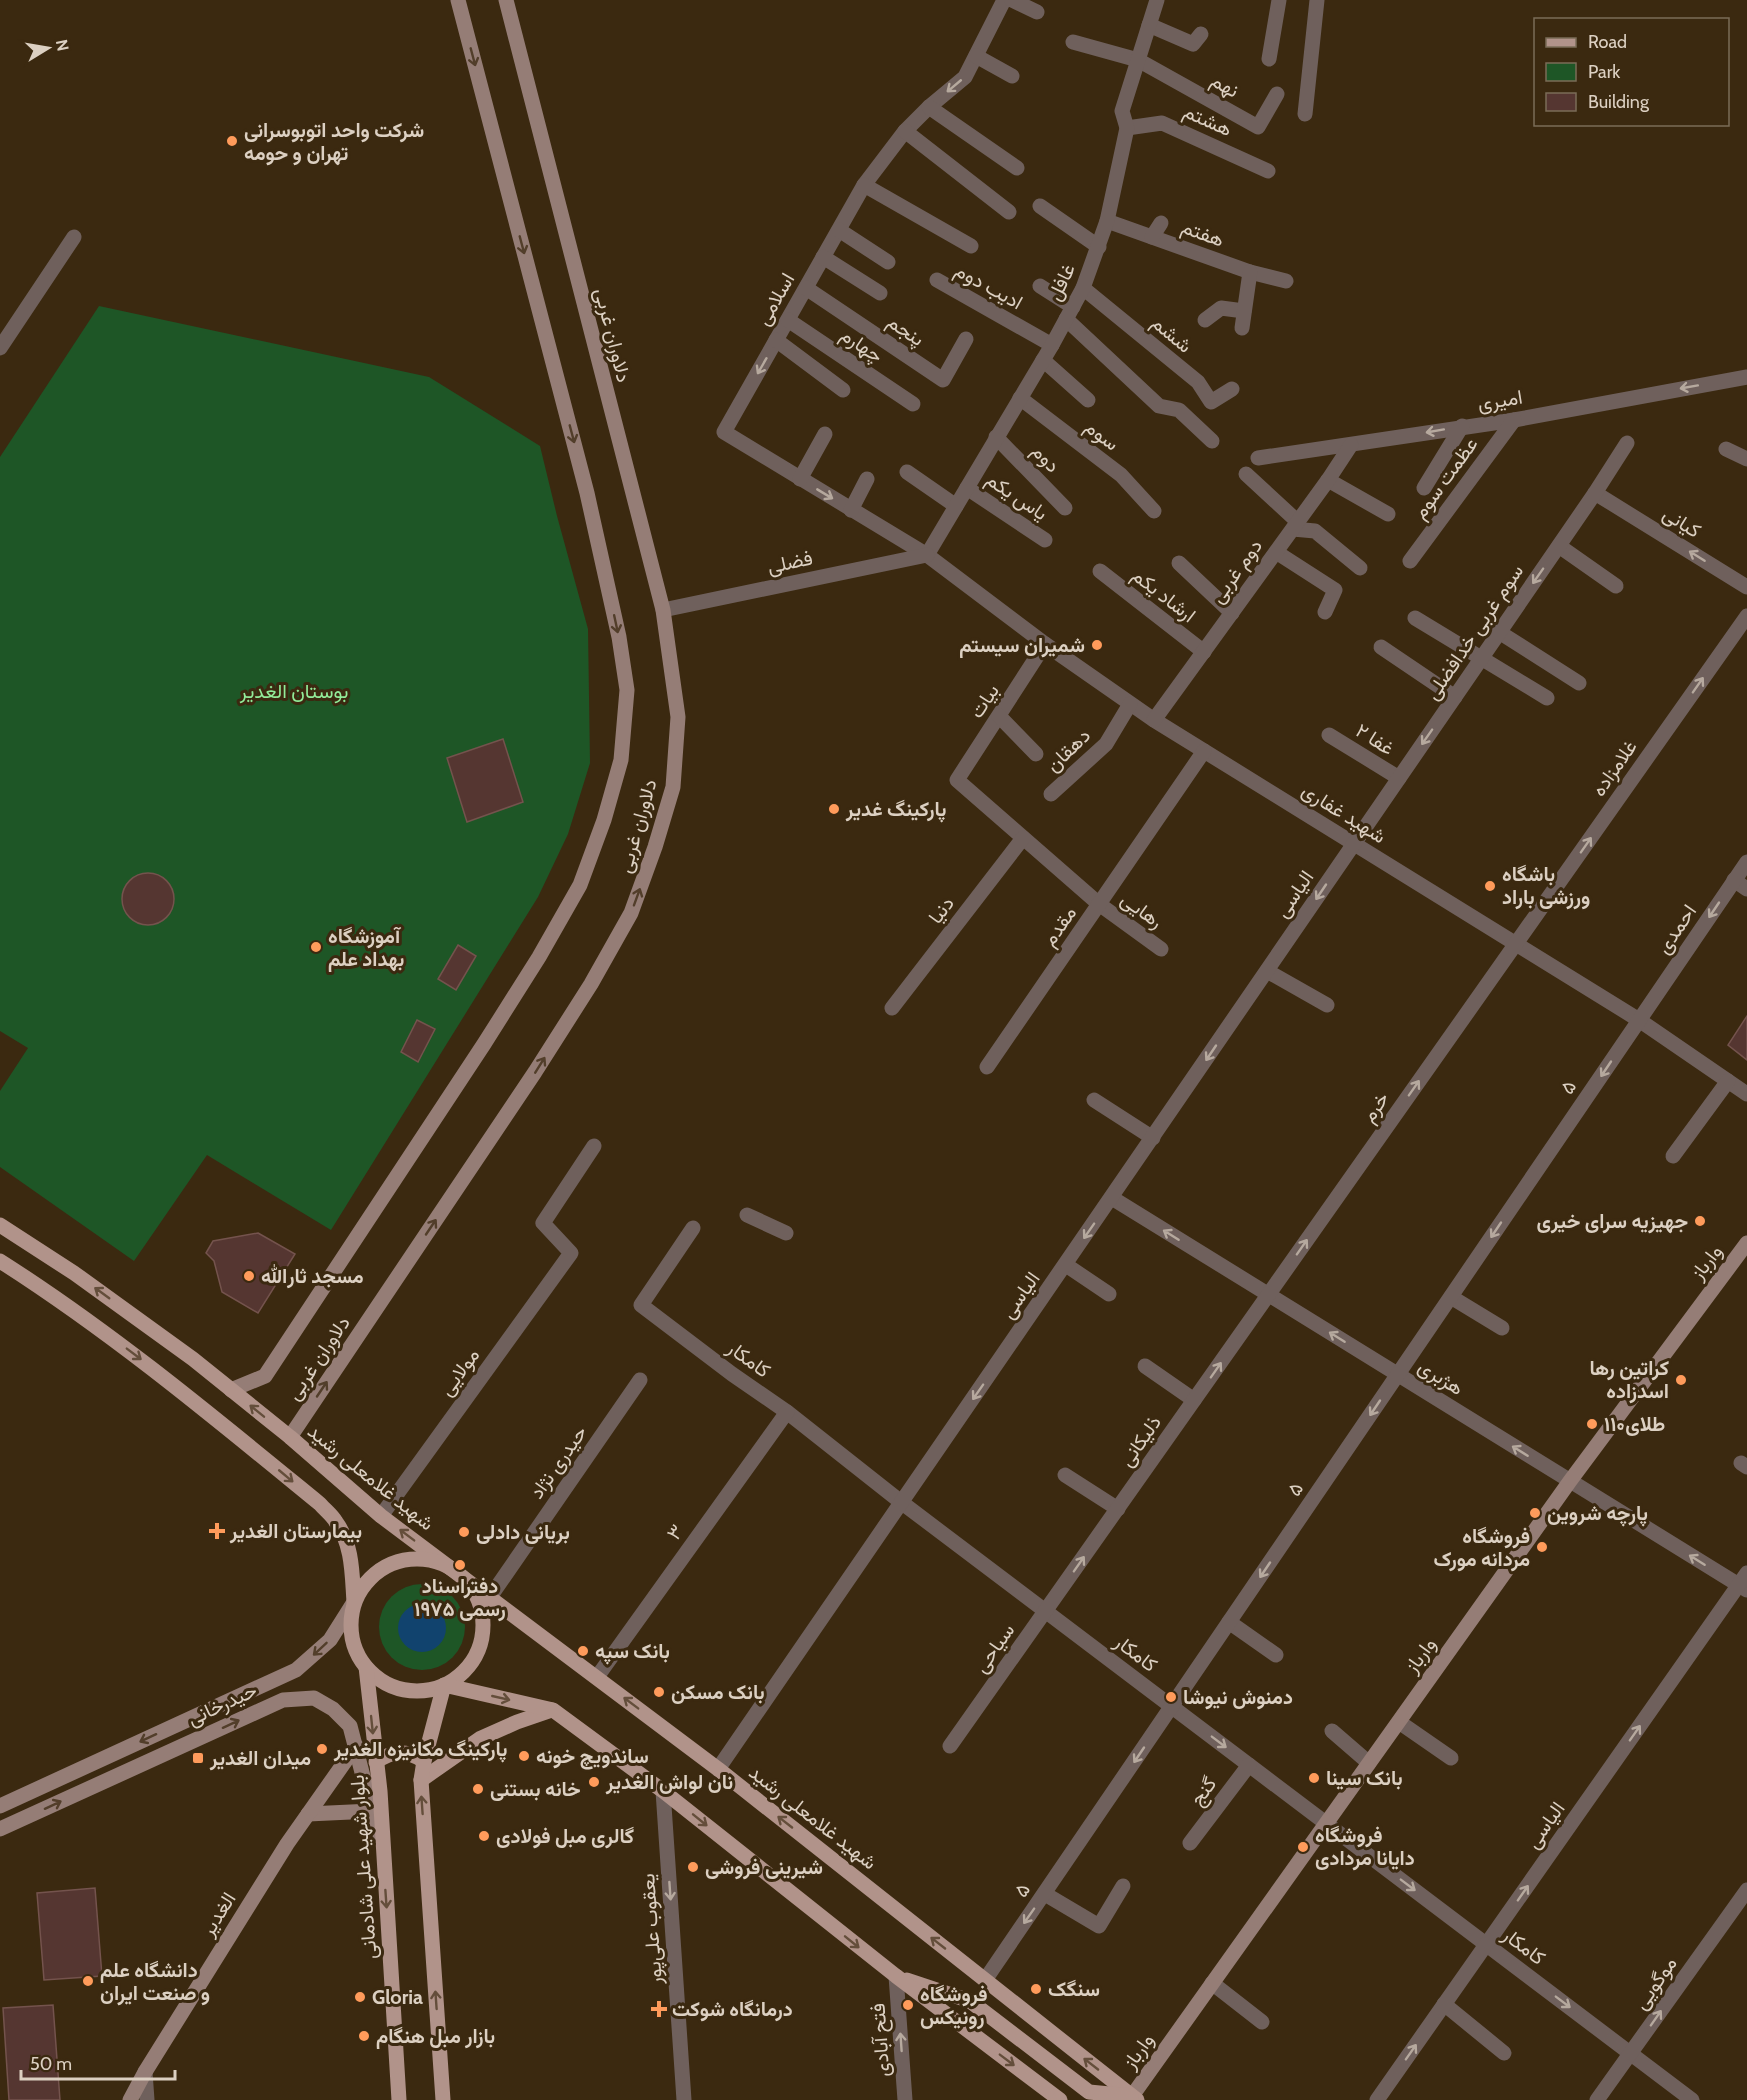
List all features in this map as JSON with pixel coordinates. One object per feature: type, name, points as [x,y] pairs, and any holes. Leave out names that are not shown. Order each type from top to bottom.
[{"type":"main road","name":"دلاوران غربی","points":[[231,1390],[265,1376],[539,957],[580,885],[604,819],[621,760],[627,690],[619,637],[587,493],[458,0]]},
{"type":"main road","name":"دلاوران غربی","points":[[290,1437],[535,1072],[591,984],[631,912],[655,847],[672,787],[678,717],[663,610],[506,0]]},
{"type":"main road","name":"شهید غلامعلی رشید","points":[[0,1224],[74,1273],[193,1359],[290,1437],[381,1516],[718,1769],[1134,2098]]},
{"type":"main road","name":"وارباز","points":[[1134,2098],[1212,1983],[1570,1481],[1747,1243]]},
{"type":"main road","points":[[0,1261],[58,1298],[180,1389],[320,1504],[336,1522],[347,1541],[352,1566],[354,1602],[350,1624],[354,1647],[366,1666],[378,1678],[393,1686],[410,1690],[427,1690],[444,1685],[459,1676],[470,1663],[478,1648],[482,1630],[482,1613],[476,1596],[467,1582],[454,1570],[436,1562],[416,1558],[396,1562],[378,1570],[364,1584],[354,1602]]},
{"type":"main road","name":"حیدرخانی","points":[[0,1806],[296,1670],[330,1640],[354,1602]]},
{"type":"main road","name":"بلوار شهید علی شادمانی","points":[[366,1666],[383,1841],[399,2100]]},
{"type":"main road","points":[[444,1685],[553,1710],[663,1791],[896,1976],[1060,2100]]},
{"type":"main road","points":[[443,2100],[421,1780],[444,1685]]},
{"type":"main road","name":"حیدرخانی","points":[[0,1829],[283,1700],[314,1698],[333,1709],[350,1726],[372,1811],[383,1841]]},
{"type":"main road","points":[[421,1780],[481,1738],[517,1722],[553,1710]]},
{"type":"main road","name":"الغدیر","points":[[130,2100],[286,1844],[356,1746]]},
{"type":"main road","points":[[376,1762],[387,1755],[400,1752],[412,1754],[424,1761]]},
{"type":"main road","points":[[308,1814],[372,1811]]},
{"type":"main road","points":[[896,1976],[970,2001],[1089,2092],[1134,2098]]},
{"type":"street","name":"اسلامی","points":[[927,555],[724,432],[864,185],[905,131],[965,77],[1004,0]]},
{"type":"street","points":[[1012,0],[1037,12]]},
{"type":"street","name":"غافل","points":[[927,555],[1052,345],[1083,288],[1107,221],[1127,128],[1122,111],[1157,0]]},
{"type":"street","points":[[1269,59],[1279,0]]},
{"type":"street","points":[[1305,114],[1317,0]]},
{"type":"street","points":[[1149,25],[1193,44],[1201,34]]},
{"type":"street","points":[[1073,42],[1138,60]]},
{"type":"street","points":[[976,56],[1012,76]]},
{"type":"street","name":"نهم","points":[[1138,60],[1258,127],[1277,94]]},
{"type":"street","points":[[929,107],[1017,168]]},
{"type":"street","name":"هشتم","points":[[1127,128],[1162,123],[1268,171]]},
{"type":"street","points":[[905,131],[1009,212]]},
{"type":"street","points":[[864,185],[971,246]]},
{"type":"street","points":[[1040,206],[1099,247]]},
{"type":"street","name":"هفتم","points":[[1107,221],[1250,272],[1286,281]]},
{"type":"street","points":[[1152,237],[1161,223]]},
{"type":"street","points":[[839,230],[888,262]]},
{"type":"street","points":[[0,348],[74,237]]},
{"type":"street","points":[[823,257],[880,293]]},
{"type":"street","points":[[1242,328],[1250,272]]},
{"type":"street","name":"ادیب دوم","points":[[937,280],[1052,345]]},
{"type":"street","points":[[1040,286],[1070,313],[1159,406],[1179,410],[1212,441]]},
{"type":"street","name":"پنجم","points":[[806,288],[943,380],[966,339]]},
{"type":"street","name":"ششم","points":[[1083,288],[1197,382],[1211,402],[1232,389]]},
{"type":"street","points":[[1205,320],[1221,308],[1244,311]]},
{"type":"street","name":"چهارم","points":[[788,320],[913,404]]},
{"type":"street","points":[[776,340],[843,390]]},
{"type":"street","points":[[1043,360],[1088,400]]},
{"type":"street","name":"امیری","points":[[1258,458],[1514,420],[1747,377]]},
{"type":"street","name":"سوم","points":[[1020,398],[1121,475],[1154,511]]},
{"type":"street","name":"عظمت سوم","points":[[1410,561],[1514,420]]},
{"type":"street","points":[[1424,488],[1462,426]]},
{"type":"street","points":[[800,478],[825,434]]},
{"type":"street","name":"دوم","points":[[996,437],[1065,508]]},
{"type":"street","name":"سوم غربی خدافضلی","points":[[1354,844],[1595,494],[1627,443]]},
{"type":"street","name":"دوم غربی","points":[[1154,720],[1351,445]]},
{"type":"street","points":[[1726,449],[1747,459]]},
{"type":"street","points":[[907,472],[956,506]]},
{"type":"street","points":[[1246,474],[1295,526],[1315,531],[1360,568]]},
{"type":"street","points":[[851,510],[867,478]]},
{"type":"street","points":[[1328,480],[1388,514]]},
{"type":"street","name":"یاس یکم","points":[[967,488],[1045,540]]},
{"type":"street","name":"کیانی","points":[[1595,494],[1747,587]]},
{"type":"street","points":[[1558,546],[1616,586]]},
{"type":"street","points":[[1276,552],[1335,590],[1325,612]]},
{"type":"street","name":"فضلی","points":[[663,610],[927,555]]},
{"type":"street","name":"شهید غفاری","points":[[927,555],[1045,644],[1154,720],[1639,1020],[1747,1094]]},
{"type":"street","points":[[1179,563],[1232,613]]},
{"type":"street","name":"ارشاد یکم","points":[[1100,571],[1204,652]]},
{"type":"street","name":"غلامزاده","points":[[1516,944],[1747,616]]},
{"type":"street","points":[[1415,618],[1547,698]]},
{"type":"street","points":[[1500,632],[1579,683]]},
{"type":"street","name":"بیات","points":[[957,780],[1045,644]]},
{"type":"street","points":[[1381,647],[1455,697]]},
{"type":"street","name":"دهقان","points":[[1052,794],[1106,744],[1130,704]]},
{"type":"street","points":[[999,716],[1036,754]]},
{"type":"street","name":"غفا ۲","points":[[1329,735],[1399,778]]},
{"type":"street","points":[[1099,904],[1204,751]]},
{"type":"street","name":"مقدم","points":[[957,780],[1099,904],[987,1067]]},
{"type":"street","name":"دنیا","points":[[892,1008],[1023,838]]},
{"type":"street","name":"الیاسی","points":[[718,1769],[1354,844]]},
{"type":"street","name":"احمدی","points":[[1639,1020],[1741,885],[1747,862]]},
{"type":"street","name":"رهایی","points":[[1099,904],[1161,949]]},
{"type":"street","name":"خرم","points":[[1268,1295],[1516,944]]},
{"type":"street","points":[[1267,971],[1327,1005]]},
{"type":"street","name":"۵","points":[[985,1980],[1639,1020]]},
{"type":"street","points":[[1673,1156],[1728,1081]]},
{"type":"street","points":[[1094,1100],[1153,1138]]},
{"type":"street","name":"مولایی","points":[[381,1516],[571,1252],[543,1223],[594,1146]]},
{"type":"street","name":"هژبری","points":[[1112,1198],[1570,1481],[1744,1583]]},
{"type":"street","points":[[747,1215],[786,1233]]},
{"type":"street","name":"کامکار","points":[[693,1228],[641,1305],[732,1374],[787,1412],[901,1502],[1692,2100]]},
{"type":"street","points":[[1066,1265],[1109,1294]]},
{"type":"street","name":"ذلیکانی","points":[[1046,1611],[1268,1295]]},
{"type":"street","points":[[1451,1297],[1502,1328]]},
{"type":"street","points":[[1145,1366],[1194,1400]]},
{"type":"street","name":"حیدری نژاد","points":[[490,1597],[640,1380]]},
{"type":"street","name":"۳","points":[[597,1677],[787,1412]]},
{"type":"street","points":[[1065,1475],[1118,1509]]},
{"type":"street","name":"الیاسی","points":[[1377,2100],[1744,1583]]},
{"type":"street","name":"سیاحی","points":[[950,1746],[1046,1611]]},
{"type":"street","points":[[1229,1622],[1276,1655]]},
{"type":"street","points":[[1399,1722],[1452,1758]]},
{"type":"street","points":[[1332,1731],[1369,1763]]},
{"type":"street","name":"گنج","points":[[1190,1843],[1249,1765]]},
{"type":"street","name":"یعقوب علی‌پور","points":[[663,1791],[684,2100]]},
{"type":"street","points":[[1045,1894],[1099,1926],[1123,1886]]},
{"type":"street","name":"موگویی","points":[[1597,2100],[1747,1890]]},
{"type":"street","name":"فتح آبادی","points":[[896,1976],[905,2100]]},
{"type":"street","points":[[1212,1983],[1262,2022]]},
{"type":"street","points":[[1444,2004],[1504,2054]]},
{"type":"street","points":[[145,2072],[147,2100]]},
{"type":"green space","name":"بوستان الغدیر","points":[[99,306],[429,377],[540,446],[588,629],[590,763],[568,834],[538,897],[331,1230],[207,1155],[134,1261],[0,1167],[0,1091],[28,1048],[0,1031],[0,457]]},
{"type":"green space","points":[[422,1584],[446,1591],[458,1603],[465,1627],[458,1651],[446,1663],[422,1670],[398,1663],[386,1651],[379,1627],[386,1603],[398,1591]]},
{"type":"water","points":[[422,1604],[439,1611],[446,1628],[439,1645],[422,1652],[405,1645],[398,1628],[405,1611]]},
{"type":"building","points":[[503,739],[523,802],[467,822],[447,758]]},
{"type":"building","points":[[148,873],[158,875],[166,881],[172,889],[174,899],[172,909],[166,917],[158,923],[148,925],[138,923],[130,917],[124,909],[122,899],[124,889],[130,881],[138,875]]},
{"type":"building","points":[[458,945],[476,956],[456,990],[438,979]]},
{"type":"building","points":[[1747,1016],[1747,1060],[1728,1045]]},
{"type":"building","points":[[417,1020],[435,1029],[418,1062],[401,1052]]},
{"type":"building","name":"مسجد ثارالله","points":[[258,1233],[295,1254],[258,1313],[222,1292],[214,1261],[206,1253],[213,1241]]},
{"type":"building","points":[[95,1888],[102,1976],[44,1980],[37,1893]]},
{"type":"building","points":[[53,2005],[60,2100],[9,2100],[3,2008]]},
{"type":"place","name":"شرکت واحد اتوبوسرانی تهران و حومه","points":[[232,141]]},
{"type":"place","name":"شمیران سیستم","points":[[1097,645]]},
{"type":"place","name":"پارکینگ غدیر","points":[[834,809]]},
{"type":"place","name":"باشگاه ورزشی باراد","points":[[1490,886]]},
{"type":"place","name":"آموزشگاه بهداد علم","points":[[316,947]]},
{"type":"place","name":"جهیزیه سرای خیری","points":[[1700,1221]]},
{"type":"place","name":"مسجد ثارالله","points":[[249,1276]]},
{"type":"place","name":"کراتین رها اسدزاده","points":[[1681,1380]]},
{"type":"place","name":"طلای۱۱۰","points":[[1592,1424]]},
{"type":"place","name":"پارچه شروین","points":[[1535,1513]]},
{"type":"place","name":"بیمارستان الغدیر","points":[[217,1531]]},
{"type":"place","name":"بریانی دادلی","points":[[464,1532]]},
{"type":"place","name":"فروشگاه مردانه مورک","points":[[1542,1547]]},
{"type":"place","name":"دفتراسناد رسمی ۱۹۷۵","points":[[460,1565]]},
{"type":"place","name":"بانک سپه","points":[[583,1651]]},
{"type":"place","name":"بانک مسکن","points":[[659,1692]]},
{"type":"place","name":"دمنوش نیوشا","points":[[1171,1697]]},
{"type":"place","name":"پارکینگ مکانیزه الغدیر","points":[[322,1749]]},
{"type":"place","name":"ساندویچ خونه","points":[[524,1756]]},
{"type":"place","name":"میدان الغدیر","points":[[198,1758]]},
{"type":"place","name":"بانک سینا","points":[[1314,1778]]},
{"type":"place","name":"نان لواش الغدیر","points":[[594,1782]]},
{"type":"place","name":"خانه بستنی","points":[[478,1789]]},
{"type":"place","name":"گالری مبل فولادی","points":[[484,1836]]},
{"type":"place","name":"فروشگاه دایانا مردادی","points":[[1303,1847]]},
{"type":"place","name":"شیرینی فروشی","points":[[693,1867]]},
{"type":"place","name":"دانشگاه علم و صنعت ایران","points":[[88,1981]]},
{"type":"place","name":"سنگک","points":[[1036,1989]]},
{"type":"place","name":"Gloria","points":[[360,1997]]},
{"type":"place","name":"فروشگاه رونیکس","points":[[908,2005]]},
{"type":"place","name":"درمانگاه شوکت","points":[[659,2009]]},
{"type":"place","name":"بازار مبل هنگام","points":[[364,2036]]}]
